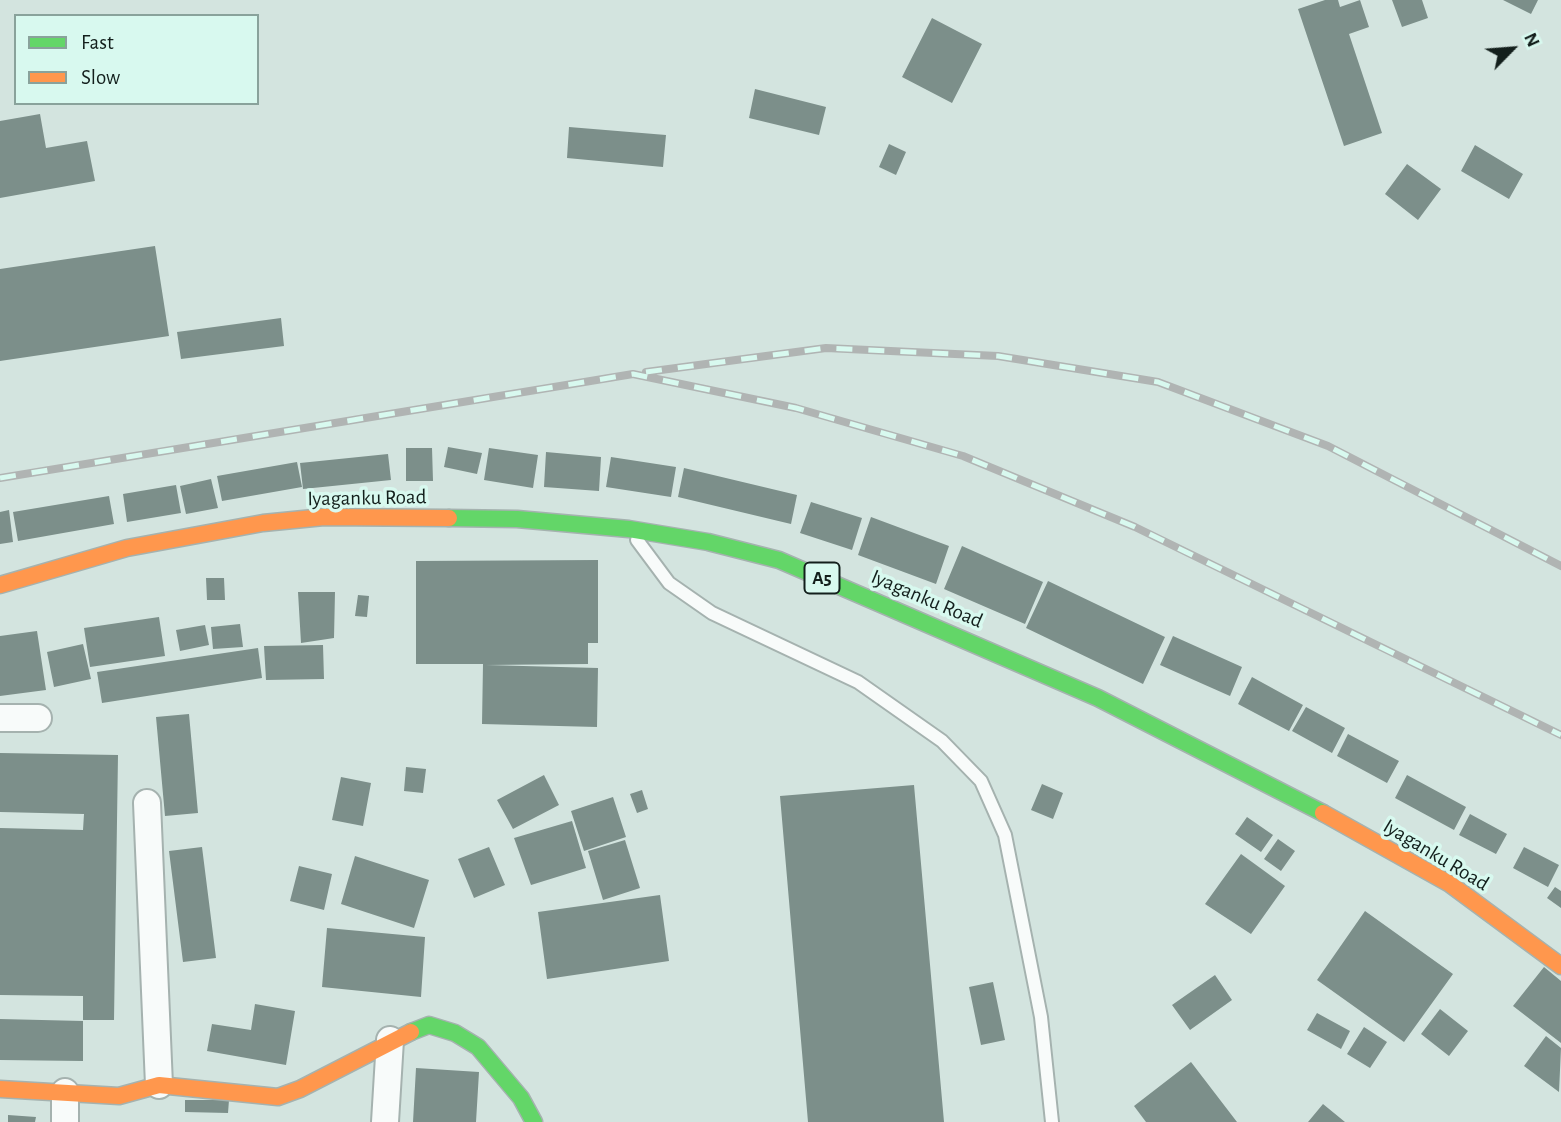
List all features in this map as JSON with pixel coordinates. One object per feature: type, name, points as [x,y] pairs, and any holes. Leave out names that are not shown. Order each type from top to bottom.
[{"type":"main road","name":"Iyaganku Road","points":[[0,585],[127,548],[263,523],[324,517],[517,519],[629,528],[709,541],[779,561],[916,616],[1098,698],[1335,819],[1450,884],[1561,965]]},
{"type":"main road","points":[[0,1089],[119,1096],[159,1085],[278,1097],[300,1089],[390,1040],[429,1025],[455,1033],[478,1047],[521,1098],[534,1122]]},
{"type":"street","points":[[0,718],[38,718]]},
{"type":"street","points":[[147,803],[159,1085]]},
{"type":"street","points":[[385,1122],[390,1040]]},
{"type":"street","points":[[65,1092],[65,1122]]},
{"type":"lane","points":[[629,528],[668,583],[712,613],[858,682],[942,741],[981,781],[1004,835],[1041,1017],[1052,1122]]},
{"type":"building","points":[[1325,0],[1338,0],[1340,7],[1360,0],[1369,27],[1349,34],[1382,133],[1344,146],[1298,9]]},
{"type":"building","points":[[1392,0],[1422,0],[1428,18],[1402,27]]},
{"type":"building","points":[[1503,0],[1538,0],[1531,14]]},
{"type":"building","points":[[932,18],[982,44],[952,103],[902,77]]},
{"type":"building","points":[[755,89],[826,107],[819,135],[749,118]]},
{"type":"building","points":[[40,114],[46,148],[87,141],[95,181],[0,198],[0,121]]},
{"type":"building","points":[[569,127],[666,135],[663,167],[567,158]]},
{"type":"building","points":[[889,144],[906,152],[896,175],[879,167]]},
{"type":"building","points":[[1475,145],[1523,174],[1509,199],[1461,171]]},
{"type":"building","points":[[1407,164],[1441,189],[1418,220],[1385,194]]},
{"type":"building","points":[[155,246],[169,336],[0,361],[0,269]]},
{"type":"building","points":[[281,318],[284,346],[181,359],[177,332]]},
{"type":"building","points":[[448,447],[482,453],[477,474],[444,467]]},
{"type":"building","points":[[406,448],[432,448],[433,481],[406,481]]},
{"type":"building","points":[[489,448],[538,455],[533,488],[484,480]]},
{"type":"building","points":[[546,452],[601,457],[599,491],[544,487]]},
{"type":"building","points":[[388,454],[391,480],[303,489],[300,463]]},
{"type":"building","points":[[611,457],[676,467],[671,497],[606,487]]},
{"type":"building","points":[[297,462],[302,487],[222,501],[217,476]]},
{"type":"building","points":[[684,468],[797,495],[791,524],[678,497]]},
{"type":"building","points":[[211,479],[218,508],[186,514],[180,486]]},
{"type":"building","points":[[176,485],[181,513],[127,522],[123,494]]},
{"type":"building","points":[[109,496],[114,524],[18,541],[13,512]]},
{"type":"building","points":[[811,502],[862,518],[852,550],[800,533]]},
{"type":"building","points":[[9,510],[13,542],[0,544],[0,512]]},
{"type":"building","points":[[871,517],[949,546],[936,584],[858,555]]},
{"type":"building","points":[[962,546],[1043,582],[1025,624],[944,589]]},
{"type":"building","points":[[598,560],[598,643],[588,643],[588,664],[486,665],[598,668],[597,727],[482,724],[483,664],[416,664],[416,561]]},
{"type":"building","points":[[206,578],[224,578],[225,600],[207,600]]},
{"type":"building","points":[[1048,581],[1165,637],[1143,684],[1026,628]]},
{"type":"building","points":[[298,592],[335,592],[334,638],[301,643]]},
{"type":"building","points":[[358,595],[369,596],[367,617],[355,616]]},
{"type":"building","points":[[159,617],[165,656],[90,667],[84,628]]},
{"type":"building","points":[[240,624],[243,647],[213,649],[211,627]]},
{"type":"building","points":[[205,625],[209,645],[180,651],[176,630]]},
{"type":"building","points":[[37,631],[46,690],[0,696],[0,636]]},
{"type":"building","points":[[1173,636],[1242,667],[1230,696],[1160,665]]},
{"type":"building","points":[[83,644],[91,679],[54,687],[47,652]]},
{"type":"building","points":[[323,645],[324,679],[266,680],[264,646]]},
{"type":"building","points":[[258,648],[262,678],[102,703],[97,672]]},
{"type":"building","points":[[1252,677],[1303,705],[1289,731],[1238,704]]},
{"type":"building","points":[[1306,707],[1345,728],[1332,753],[1292,731]]},
{"type":"building","points":[[189,714],[198,813],[165,816],[156,717]]},
{"type":"building","points":[[1348,734],[1399,761],[1387,783],[1337,756]]},
{"type":"building","points":[[0,753],[118,755],[114,1020],[83,1020],[83,996],[0,995],[0,828],[83,830],[84,814],[0,812]]},
{"type":"building","points":[[406,767],[426,769],[423,793],[404,791]]},
{"type":"building","points":[[544,775],[559,805],[513,829],[497,800]]},
{"type":"building","points":[[1407,775],[1466,807],[1454,830],[1395,798]]},
{"type":"building","points":[[341,777],[371,783],[363,826],[332,820]]},
{"type":"building","points":[[1042,784],[1063,793],[1053,819],[1031,810]]},
{"type":"building","points":[[914,785],[944,1122],[808,1122],[780,796]]},
{"type":"building","points":[[642,790],[648,809],[637,813],[630,794]]},
{"type":"building","points":[[613,797],[626,837],[584,851],[571,811]]},
{"type":"building","points":[[1470,814],[1507,834],[1496,854],[1459,835]]},
{"type":"building","points":[[1247,817],[1273,835],[1261,852],[1235,834]]},
{"type":"building","points":[[572,821],[586,868],[531,885],[514,838]]},
{"type":"building","points":[[1278,839],[1295,851],[1281,871],[1264,859]]},
{"type":"building","points":[[625,840],[640,888],[603,900],[588,851]]},
{"type":"building","points":[[202,847],[216,958],[183,962],[169,851]]},
{"type":"building","points":[[489,847],[505,885],[474,898],[458,859]]},
{"type":"building","points":[[1524,847],[1559,865],[1548,887],[1513,868]]},
{"type":"building","points":[[1241,854],[1285,886],[1251,934],[1205,904]]},
{"type":"building","points":[[355,856],[429,880],[414,928],[341,904]]},
{"type":"building","points":[[299,866],[332,874],[324,910],[290,901]]},
{"type":"building","points":[[1555,887],[1561,891],[1561,908],[1547,898]]},
{"type":"building","points":[[660,895],[669,961],[547,979],[538,912]]},
{"type":"building","points":[[1365,911],[1453,974],[1404,1042],[1317,980]]},
{"type":"building","points":[[327,928],[425,937],[421,997],[322,987]]},
{"type":"building","points":[[1544,967],[1561,981],[1561,1043],[1513,1006]]},
{"type":"building","points":[[1215,975],[1232,1000],[1190,1030],[1172,1005]]},
{"type":"building","points":[[993,982],[1005,1040],[981,1045],[969,987]]},
{"type":"building","points":[[255,1004],[295,1011],[286,1065],[207,1051],[212,1024],[251,1030]]},
{"type":"building","points":[[1440,1009],[1468,1031],[1449,1056],[1421,1034]]},
{"type":"building","points":[[1317,1013],[1350,1031],[1341,1049],[1307,1030]]},
{"type":"building","points":[[0,1019],[83,1021],[83,1061],[0,1060]]},
{"type":"building","points":[[1364,1027],[1387,1042],[1370,1068],[1347,1054]]},
{"type":"building","points":[[1546,1036],[1561,1048],[1559,1092],[1524,1066]]},
{"type":"building","points":[[1191,1062],[1237,1122],[1146,1122],[1134,1106]]},
{"type":"building","points":[[416,1068],[479,1072],[476,1122],[413,1122]]},
{"type":"building","points":[[185,1100],[229,1100],[228,1113],[185,1112]]},
{"type":"building","points":[[1323,1104],[1345,1122],[1308,1122]]},
{"type":"building","points":[[8,1115],[36,1117],[35,1122],[8,1122]]},
{"type":"railway","points":[[646,372],[826,348],[998,356],[1158,382],[1328,446],[1561,566]]},
{"type":"railway","points":[[0,478],[633,374],[796,408],[963,456],[1135,527],[1561,735]]},
{"type":"traffic: fast","points":[[449,518],[517,519],[629,529],[708,542],[779,560],[1098,698],[1323,813]]},
{"type":"traffic: fast","points":[[411,1032],[429,1025],[455,1033],[478,1047],[521,1098],[534,1122]]},
{"type":"traffic: slow","points":[[0,585],[127,548],[263,523],[324,517],[449,518]]},
{"type":"traffic: slow","points":[[1323,813],[1450,884],[1561,966]]},
{"type":"traffic: slow","points":[[0,1089],[119,1096],[159,1085],[278,1097],[300,1089],[411,1032]]}]
